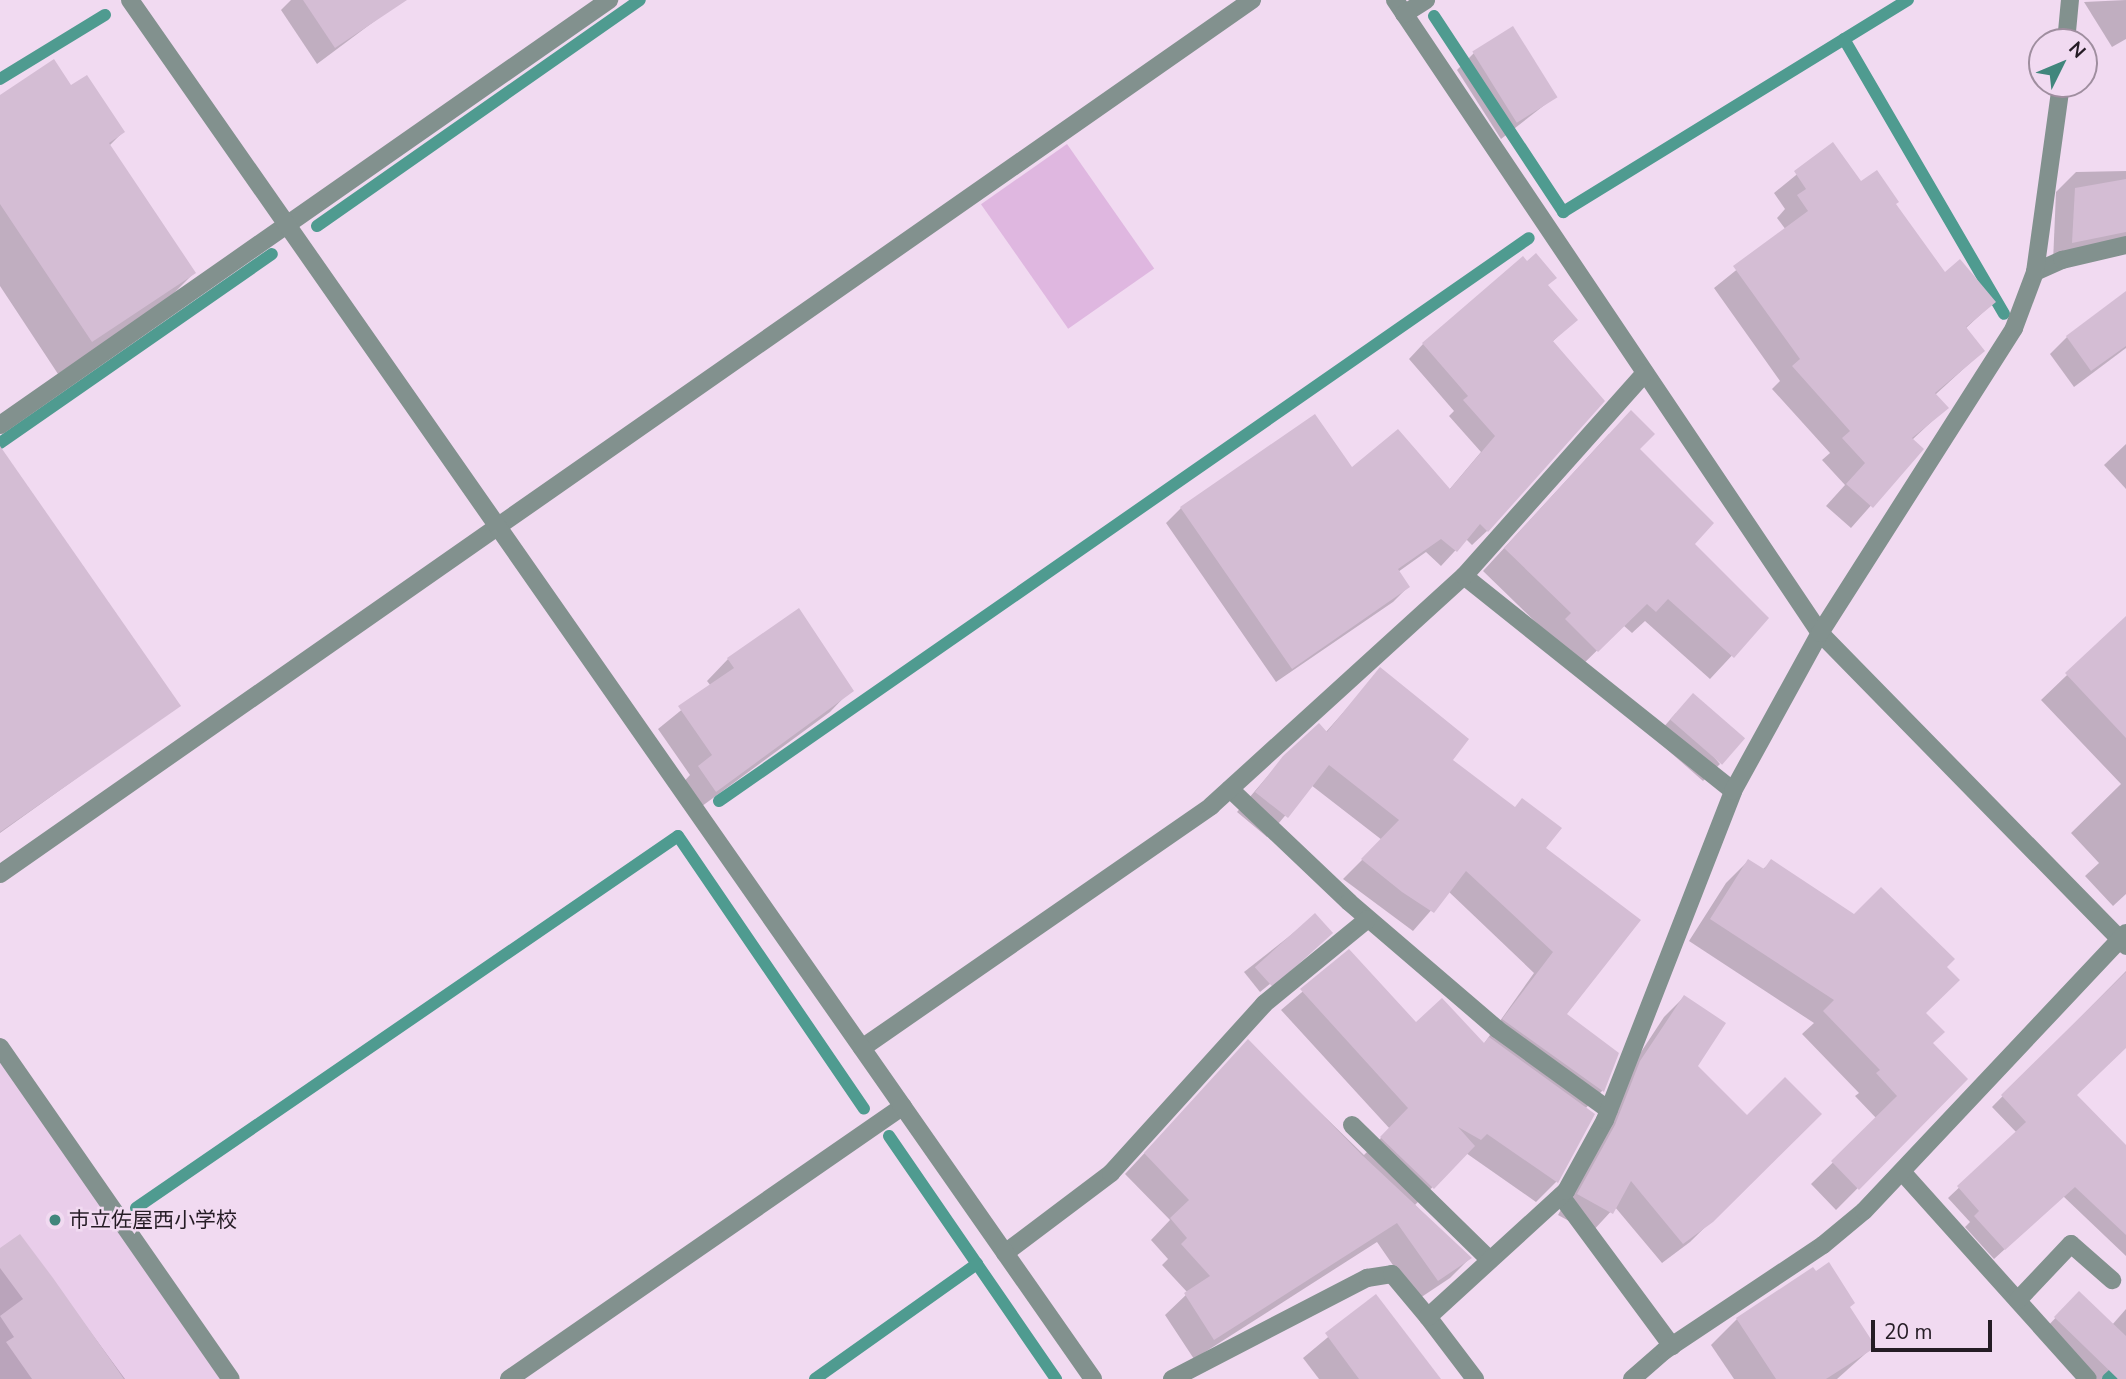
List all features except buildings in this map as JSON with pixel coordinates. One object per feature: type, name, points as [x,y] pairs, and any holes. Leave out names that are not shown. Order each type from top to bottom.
[{"type":"street","points":[[130,0],[285,226],[498,524],[1093,1379]]},
{"type":"street","points":[[0,425],[609,0]]},
{"type":"street","points":[[0,874],[1252,0]]},
{"type":"street","points":[[1426,0],[1399,7],[1820,633],[2124,940],[1904,1174],[1823,1245],[1672,1346],[1632,1379]]},
{"type":"street","points":[[2067,28],[2070,0]]},
{"type":"street","points":[[1428,1317],[1561,1196],[1609,1110],[1733,791],[1820,633],[2014,328],[2035,272],[2059,98]]},
{"type":"street","points":[[2035,272],[2062,260],[2126,245]]},
{"type":"street","points":[[862,1048],[1230,789],[1464,576],[1644,373]]},
{"type":"street","points":[[1464,576],[1733,791]]},
{"type":"street","points":[[1230,789],[1368,919],[1497,1029],[1609,1110]]},
{"type":"street","points":[[1005,1253],[1111,1172],[1264,1004],[1368,919]]},
{"type":"street","points":[[0,1047],[231,1379]]},
{"type":"street","points":[[509,1379],[903,1106]]},
{"type":"street","points":[[1352,1125],[1490,1260]]},
{"type":"street","points":[[1904,1174],[2088,1379]]},
{"type":"street","points":[[1561,1196],[1672,1346]]},
{"type":"street","points":[[2018,1300],[2071,1244],[2112,1280]]},
{"type":"street","points":[[1172,1379],[1367,1278],[1392,1274],[1475,1379]]},
{"type":"shaded area","points":[[1067,144],[1154,269],[1068,329],[981,204]]},
{"type":"shaded area","name":"市立佐屋西小学校","points":[[0,1061],[220,1379],[0,1379]]},
{"type":"waterway","points":[[317,226],[640,0]]},
{"type":"waterway","points":[[1434,16],[1563,212],[1908,0]]},
{"type":"waterway","points":[[0,79],[105,15]]},
{"type":"waterway","points":[[1844,39],[2004,314]]},
{"type":"waterway","points":[[719,801],[1529,238]]},
{"type":"waterway","points":[[0,443],[272,254]]},
{"type":"waterway","points":[[136,1208],[678,836],[864,1109]]},
{"type":"waterway","points":[[889,1136],[1056,1379]]},
{"type":"waterway","points":[[815,1379],[977,1264]]},
{"type":"waterway","points":[[2108,1379],[2126,1363]]},
{"type":"place","name":"市立佐屋西小学校","points":[[55,1220]]}]
